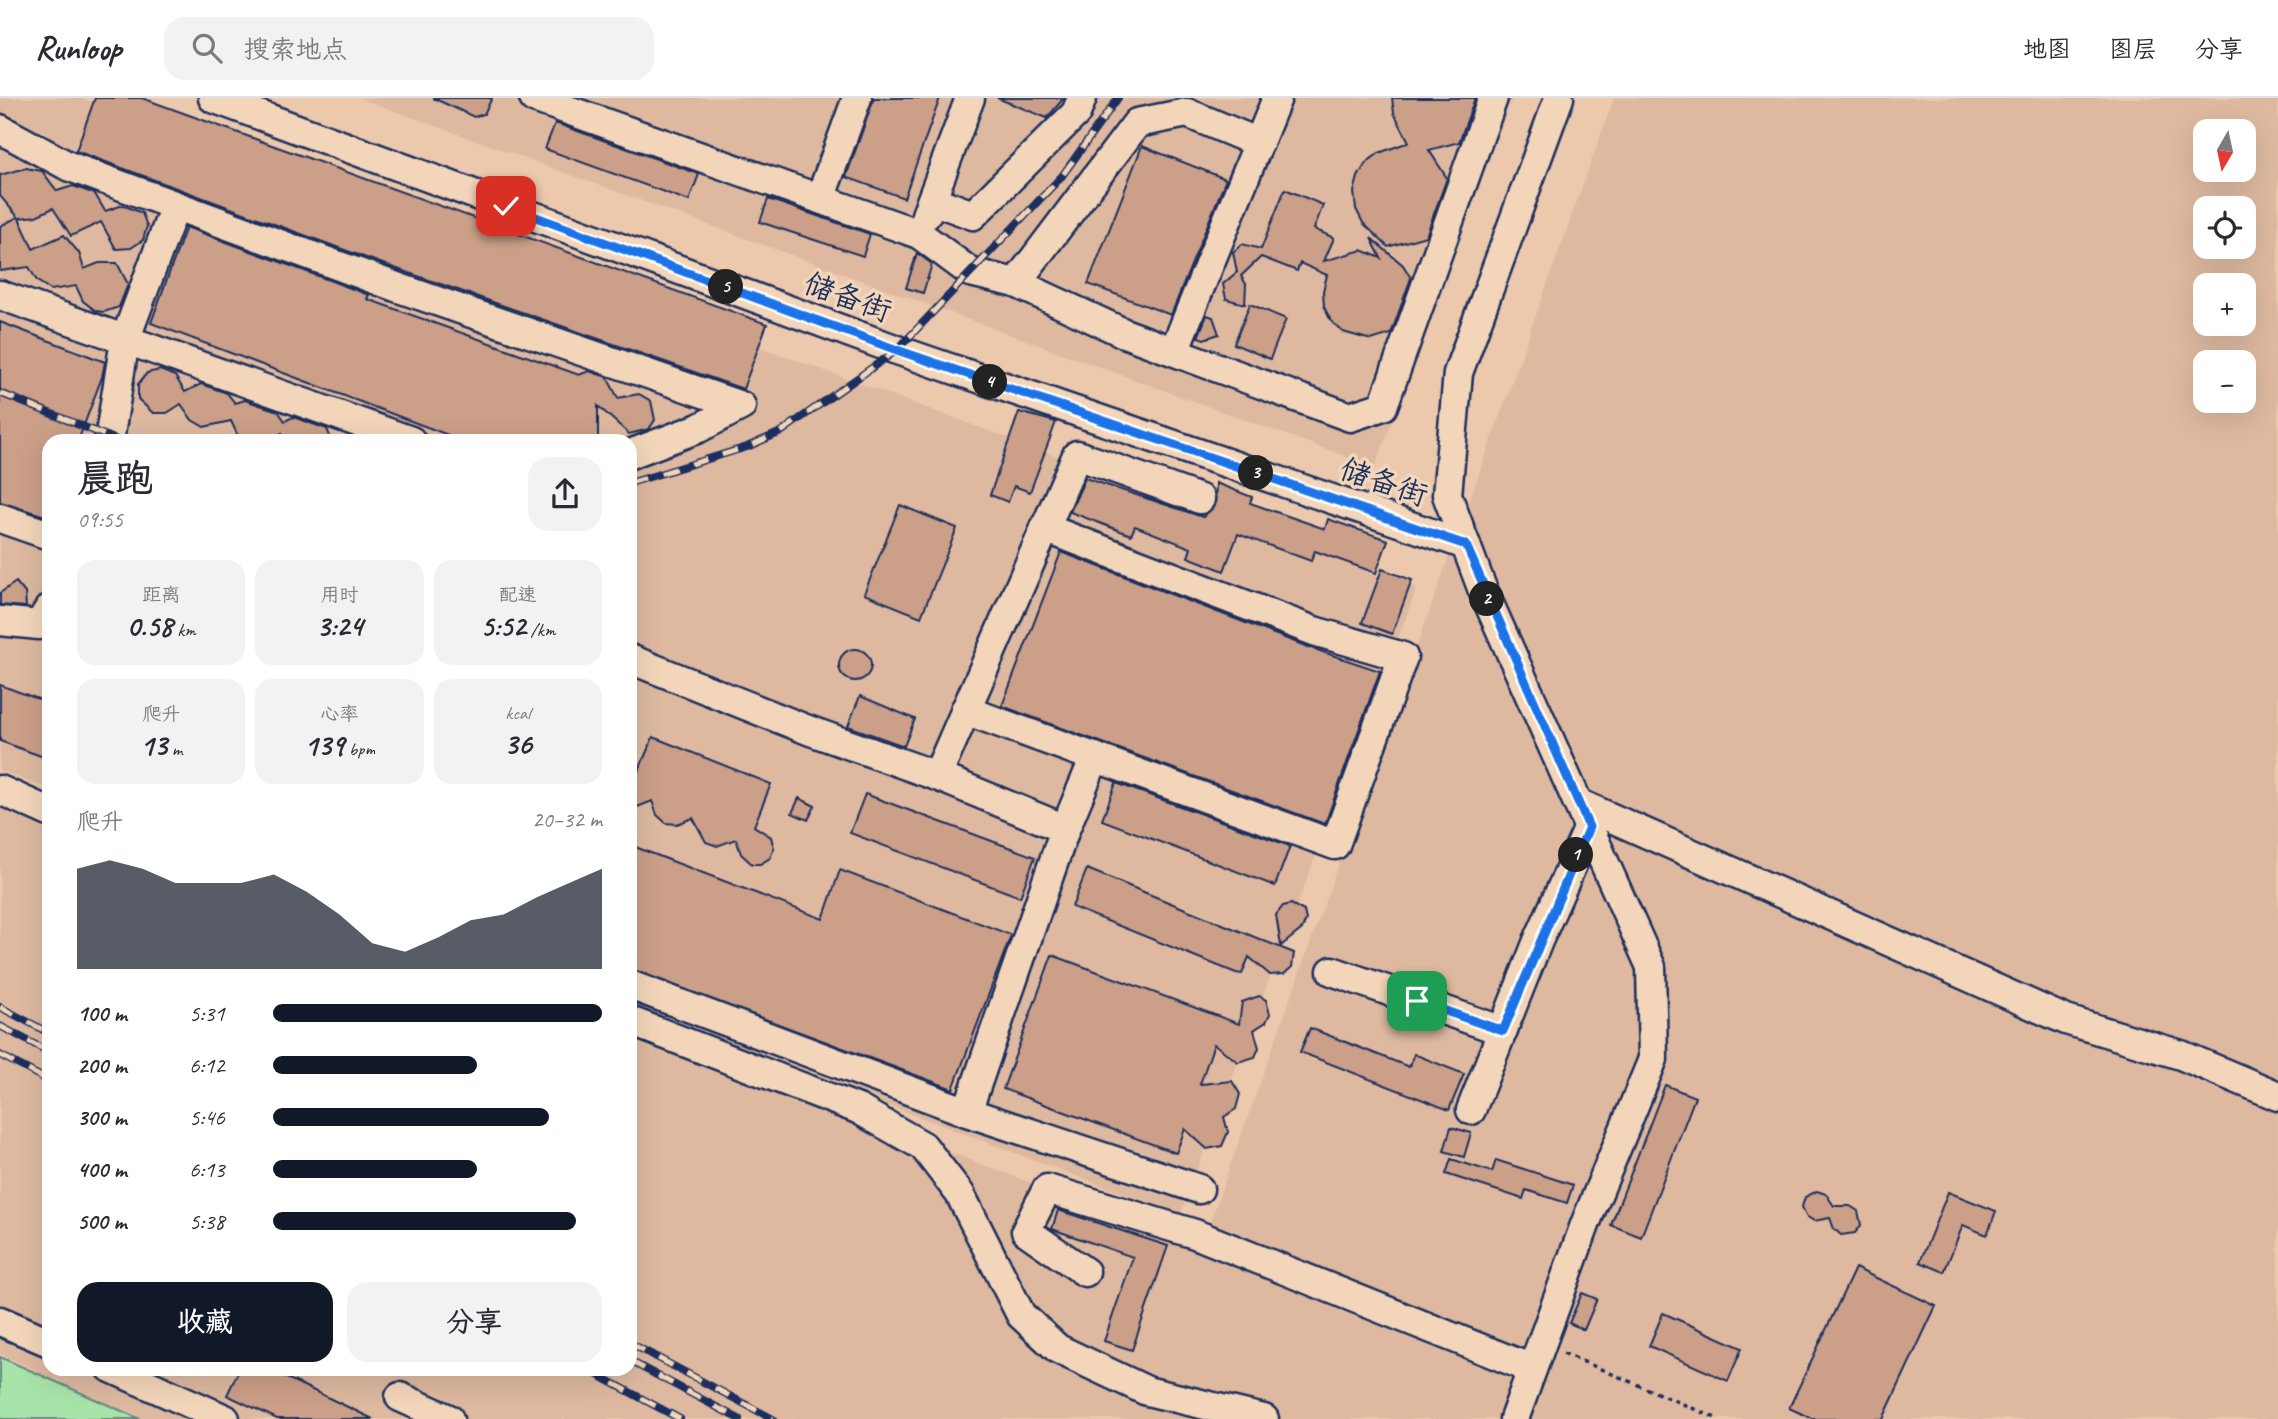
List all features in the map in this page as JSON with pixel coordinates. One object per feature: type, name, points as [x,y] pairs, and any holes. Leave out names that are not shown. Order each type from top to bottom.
[{"type":"street","name":"储备街","points":[[213,98],[897,350],[1466,545]]},
{"type":"street","points":[[534,98],[919,234],[970,271],[1016,283],[1124,332],[1350,417],[1383,406],[1493,98]]},
{"type":"street","points":[[820,199],[857,98]]},
{"type":"street","points":[[919,234],[970,98]]},
{"type":"street","points":[[932,200],[973,215],[1076,113],[1082,98]]},
{"type":"street","points":[[1174,351],[1277,98]]},
{"type":"street","points":[[1514,1419],[1586,1222],[1653,1059],[1651,967],[1466,545],[1447,495],[1458,373],[1559,98]]},
{"type":"street","points":[[1016,283],[1137,123],[1190,105],[1259,143]]},
{"type":"street","points":[[0,128],[68,166],[399,288],[741,406],[699,428],[637,451]]},
{"type":"street","points":[[110,434],[125,340],[176,206]]},
{"type":"street","points":[[0,295],[391,434]]},
{"type":"street","points":[[937,776],[1077,455],[1200,499]]},
{"type":"street","points":[[0,517],[42,532]]},
{"type":"street","points":[[965,710],[1335,845],[1403,657],[1314,631],[1045,528]]},
{"type":"street","points":[[0,621],[38,625],[42,620]]},
{"type":"street","points":[[637,662],[808,730],[937,776],[1065,828]]},
{"type":"street","points":[[967,1112],[1065,828],[1095,757]]},
{"type":"street","points":[[0,790],[42,809]]},
{"type":"street","points":[[1471,1111],[1583,815]]},
{"type":"street","points":[[1583,815],[2066,1020],[2181,1055],[2278,1096]]},
{"type":"street","points":[[1332,971],[1503,1031]]},
{"type":"street","points":[[637,988],[967,1112],[1199,1189]]},
{"type":"street","points":[[637,1024],[859,1110],[923,1146],[960,1194],[1021,1315],[1058,1349],[1147,1391],[1264,1419]]},
{"type":"street","points":[[1085,1272],[1026,1231],[1047,1189],[1195,1234],[1537,1356]]},
{"type":"street","points":[[0,1321],[42,1339]]},
{"type":"street","points":[[129,1376],[225,1419]]},
{"type":"street","points":[[400,1397],[449,1419]]},
{"type":"path","points":[[1537,1356],[1718,1419]]},
{"type":"shaded area","points":[[0,98],[81,98],[1417,588],[1180,1215],[637,1011],[637,434],[42,434],[42,786],[0,771]]},
{"type":"shaded area","points":[[359,98],[1512,98],[1375,467]]},
{"type":"shaded area","points":[[1614,98],[2278,98],[2278,1419],[69,1419],[21,1399],[33,1369],[0,1354],[0,795],[42,810],[42,1376],[637,1376],[637,1035],[1201,1247]]},
{"type":"green space","points":[[0,1357],[140,1419],[0,1419]]},
{"type":"building","points":[[95,98],[142,98],[767,324],[743,389],[380,263],[76,151]]},
{"type":"building","points":[[433,98],[492,98],[484,114],[474,117]]},
{"type":"building","points":[[874,98],[940,98],[904,198],[846,177]]},
{"type":"building","points":[[997,98],[1064,98],[1047,118]]},
{"type":"building","points":[[1392,98],[1475,98],[1459,142],[1429,150],[1447,178],[1426,236],[1388,247],[1363,223],[1356,209],[1354,192],[1366,163],[1379,153],[1409,142],[1394,113]]},
{"type":"building","points":[[555,123],[699,174],[689,201],[545,149]]},
{"type":"building","points":[[1142,146],[1226,179],[1171,315],[1088,284]]},
{"type":"building","points":[[26,168],[42,171],[57,191],[73,186],[95,194],[105,211],[123,205],[142,213],[147,226],[143,240],[131,248],[116,249],[101,222],[71,236],[53,208],[36,216],[19,218],[33,249],[64,235],[79,253],[84,269],[99,263],[117,263],[128,284],[119,307],[104,312],[96,311],[83,301],[76,286],[51,290],[37,281],[29,267],[0,271],[0,226],[18,217],[0,196],[0,175]]},
{"type":"building","points":[[1285,189],[1323,205],[1314,229],[1334,238],[1324,261],[1362,250],[1381,258],[1371,238],[1403,265],[1411,278],[1391,334],[1371,340],[1343,332],[1331,321],[1324,307],[1323,291],[1327,275],[1300,263],[1297,271],[1261,257],[1241,276],[1246,284],[1245,304],[1226,299],[1223,284],[1237,272],[1233,252],[1242,244],[1261,249]]},
{"type":"building","points":[[768,199],[870,234],[863,256],[760,222]]},
{"type":"building","points":[[186,227],[369,295],[367,299],[579,375],[589,371],[607,377],[618,398],[639,394],[651,401],[655,420],[649,429],[629,434],[598,406],[598,434],[445,434],[151,323]]},
{"type":"building","points":[[917,253],[932,264],[923,293],[906,288]]},
{"type":"building","points":[[1250,304],[1286,319],[1270,359],[1234,344]]},
{"type":"building","points":[[1207,315],[1213,317],[1219,334],[1204,339],[1198,337]]},
{"type":"building","points":[[0,322],[105,362],[81,434],[42,434],[42,515],[0,502]]},
{"type":"building","points":[[160,370],[175,376],[185,392],[201,384],[227,393],[235,403],[245,400],[278,411],[285,421],[293,417],[327,429],[329,434],[237,434],[231,421],[204,427],[192,420],[181,404],[167,413],[153,413],[138,399],[138,384],[147,373]]},
{"type":"building","points":[[1019,412],[1056,422],[1030,492],[1014,486],[1008,502],[990,495]]},
{"type":"building","points":[[1085,478],[1203,517],[1215,505],[1216,483],[1252,497],[1250,503],[1325,529],[1328,519],[1388,540],[1376,573],[1315,551],[1311,561],[1238,534],[1224,571],[1188,557],[1191,548],[1135,526],[1131,535],[1070,512]]},
{"type":"building","points":[[900,505],[957,528],[921,617],[864,594]]},
{"type":"building","points":[[1061,552],[1308,647],[1380,671],[1325,824],[1002,706]]},
{"type":"building","points":[[1382,569],[1412,580],[1392,634],[1362,623]]},
{"type":"building","points":[[16,582],[25,593],[26,607],[0,605],[0,593]]},
{"type":"building","points":[[855,649],[866,654],[871,665],[866,676],[855,681],[844,676],[839,665],[844,654]]},
{"type":"building","points":[[0,685],[42,700],[42,756],[0,741]]},
{"type":"building","points":[[860,696],[915,719],[904,746],[848,726]]},
{"type":"building","points":[[653,737],[771,784],[754,826],[771,837],[774,848],[770,858],[760,864],[752,864],[741,854],[736,839],[717,846],[706,842],[693,818],[677,824],[666,823],[657,815],[652,801],[637,807],[639,770]]},
{"type":"building","points":[[1116,783],[1290,846],[1275,886],[1102,820]]},
{"type":"building","points":[[865,794],[1035,857],[1020,897],[850,833]]},
{"type":"building","points":[[799,798],[815,806],[808,820],[792,813]]},
{"type":"building","points":[[637,848],[823,919],[840,870],[1011,935],[953,1089],[637,972]]},
{"type":"building","points":[[1087,869],[1294,953],[1292,967],[1284,974],[1270,975],[1249,957],[1242,974],[1236,973],[1072,907]]},
{"type":"building","points":[[1291,904],[1304,911],[1306,920],[1302,929],[1281,946],[1276,915],[1283,906]]},
{"type":"building","points":[[1052,955],[1239,1024],[1242,1002],[1259,996],[1266,1000],[1270,1014],[1266,1022],[1254,1030],[1259,1048],[1255,1057],[1238,1062],[1214,1044],[1200,1084],[1232,1081],[1240,1094],[1236,1109],[1224,1117],[1228,1132],[1222,1146],[1207,1149],[1185,1129],[1176,1153],[1003,1089]]},
{"type":"building","points":[[1310,1028],[1409,1067],[1414,1054],[1464,1074],[1449,1110],[1300,1052]]},
{"type":"building","points":[[1665,1085],[1695,1097],[1641,1237],[1611,1225]]},
{"type":"building","points":[[1451,1127],[1471,1133],[1464,1157],[1444,1151]]},
{"type":"building","points":[[1451,1159],[1492,1172],[1496,1160],[1573,1185],[1567,1203],[1526,1190],[1523,1199],[1446,1174]]},
{"type":"building","points":[[1817,1191],[1826,1194],[1834,1206],[1850,1206],[1858,1211],[1861,1225],[1855,1233],[1841,1235],[1834,1229],[1830,1218],[1814,1221],[1806,1216],[1802,1207],[1805,1197]]},
{"type":"building","points":[[1948,1192],[1996,1211],[1987,1235],[1963,1225],[1944,1272],[1920,1262]]},
{"type":"building","points":[[1058,1210],[1168,1246],[1132,1350],[1104,1341],[1133,1257],[1052,1229]]},
{"type":"building","points":[[1855,1268],[1936,1306],[1883,1419],[1813,1419],[1789,1408]]},
{"type":"building","points":[[1582,1293],[1597,1299],[1584,1330],[1569,1323]]},
{"type":"building","points":[[1663,1313],[1742,1348],[1728,1381],[1649,1346]]},
{"type":"building","points":[[236,1376],[283,1376],[373,1419],[277,1419],[227,1395]]},
{"type":"railway","points":[[637,481],[747,447],[781,432],[897,350],[1062,176],[1118,98]]},
{"type":"railway","points":[[0,393],[102,434]]},
{"type":"railway","points":[[0,1007],[42,1029]]},
{"type":"railway","points":[[0,1026],[42,1048]]},
{"type":"railway","points":[[0,1055],[42,1077]]},
{"type":"railway","points":[[637,1347],[773,1419]]},
{"type":"railway","points":[[637,1365],[739,1419]]},
{"type":"railway","points":[[600,1376],[680,1419]]},
{"type":"route","points":[[506,206],[897,350],[1466,545],[1482,588],[1589,827],[1538,941],[1503,1031],[1417,1001]]}]
